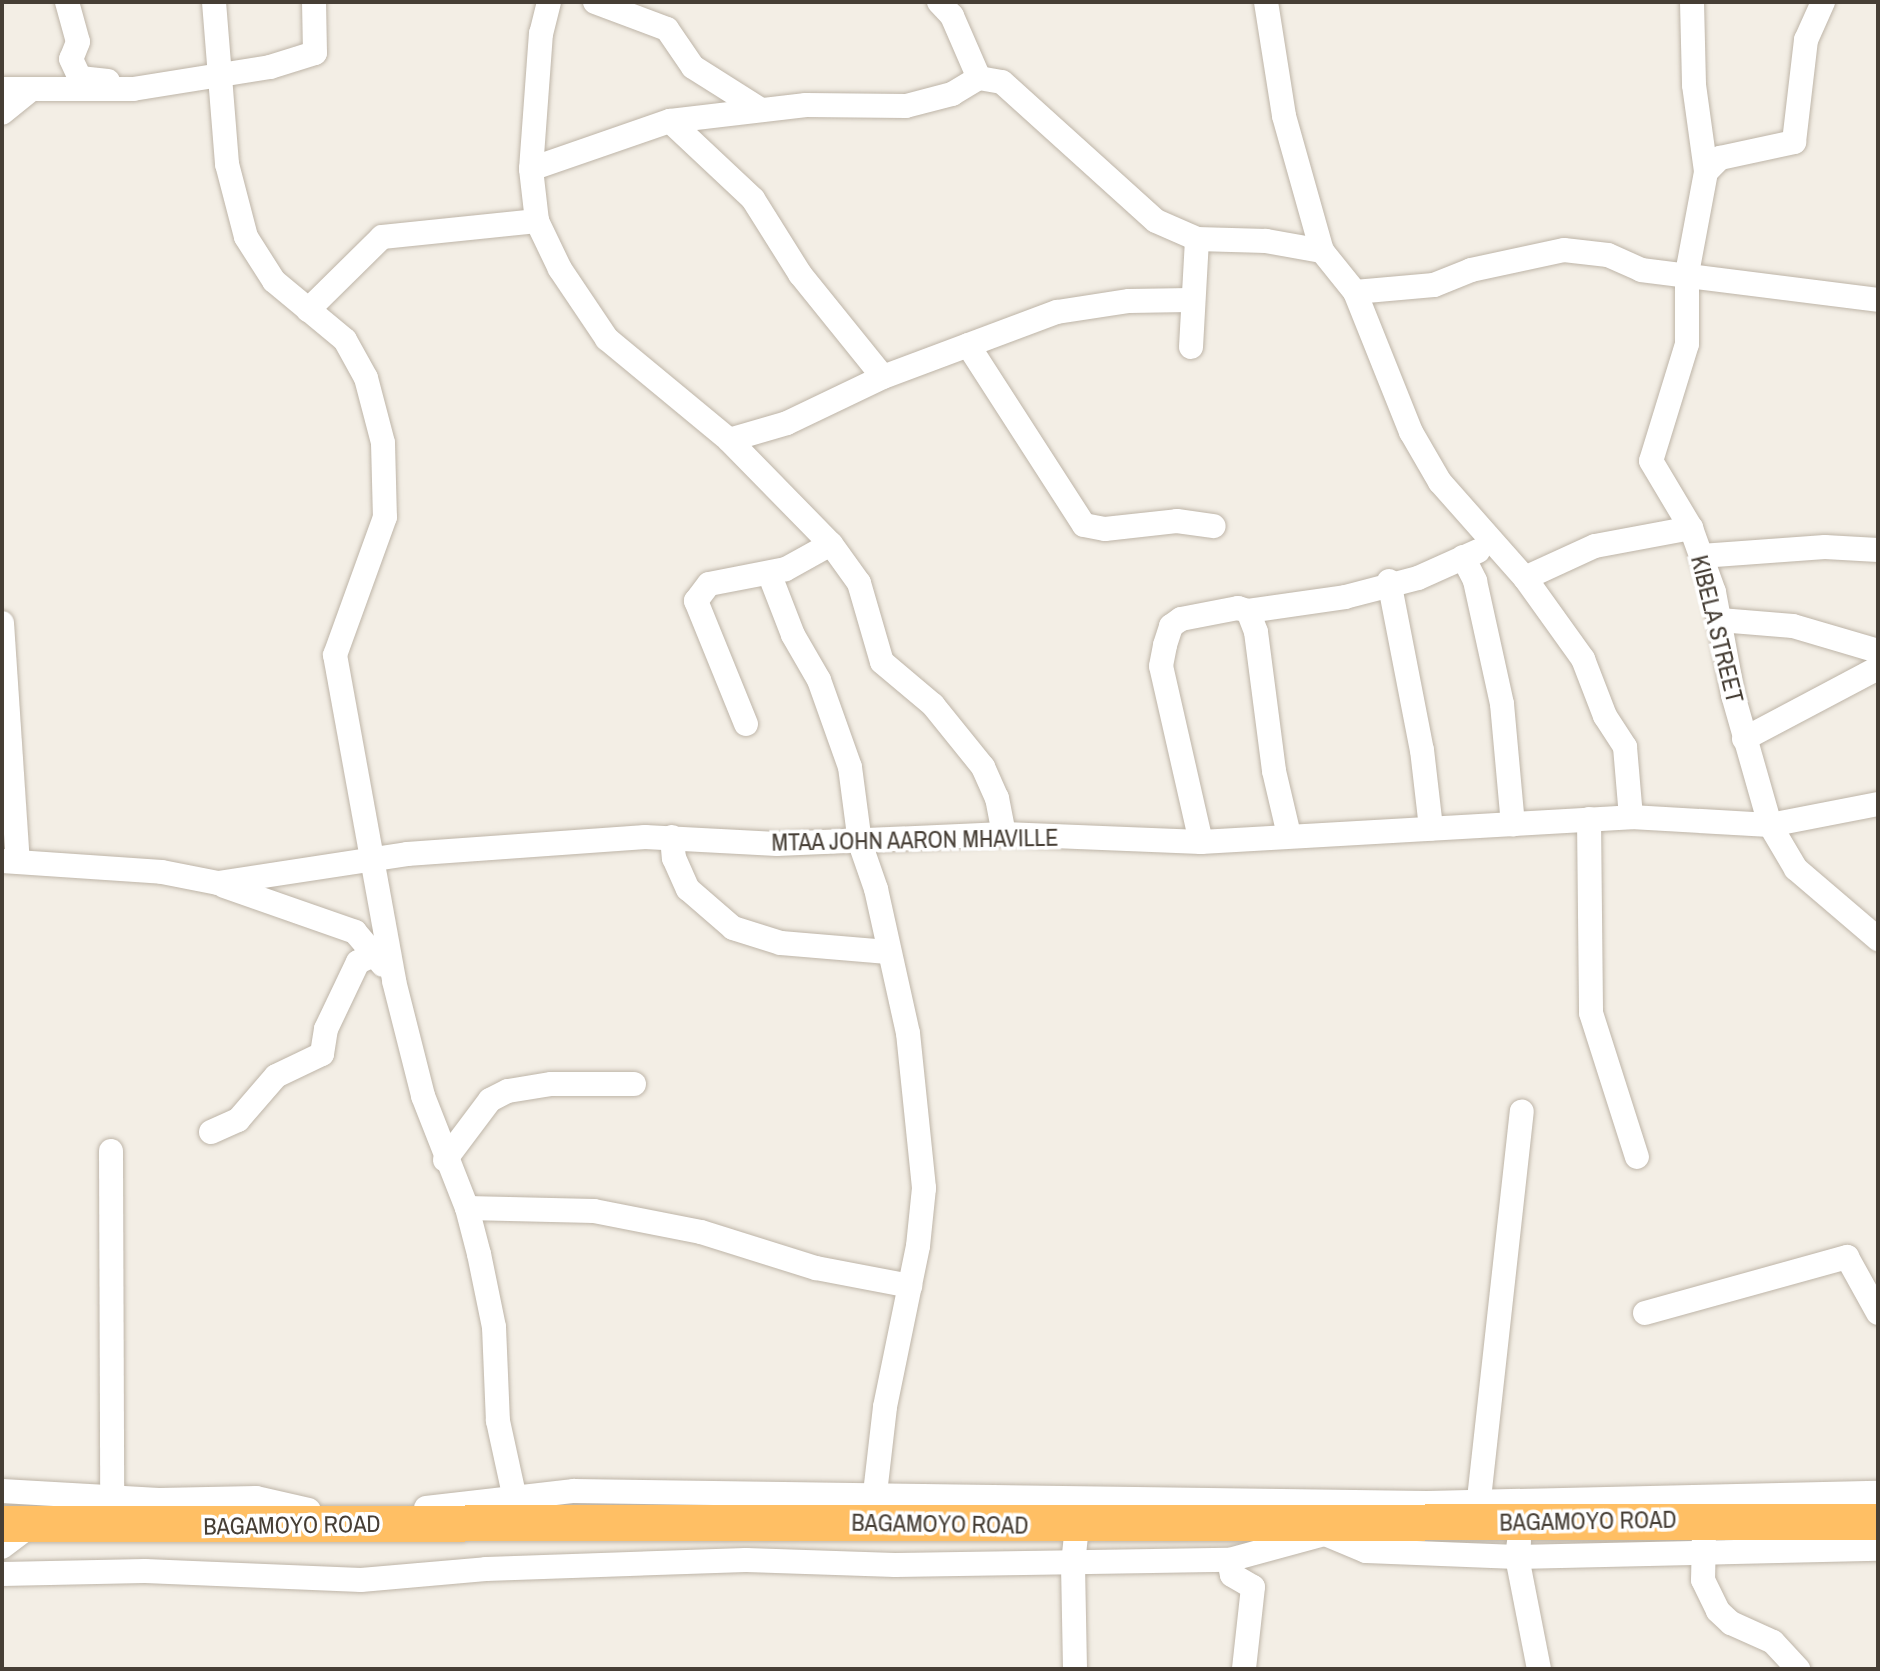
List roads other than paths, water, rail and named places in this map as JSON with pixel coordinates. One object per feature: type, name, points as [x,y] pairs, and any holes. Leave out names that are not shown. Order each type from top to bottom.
[{"type":"highway","name":"BAGAMOYO ROAD","points":[[18,1524],[112,1511],[1325,1529],[1478,1513],[1520,1540],[1704,1535],[1878,1522]]},
{"type":"street","points":[[67,2],[78,42],[71,59],[80,78],[133,89]]},
{"type":"street","points":[[214,2],[217,73],[227,164],[246,237],[274,281],[345,340],[366,378],[383,443],[385,517],[335,655],[394,981],[445,1160],[467,1208],[494,1327],[498,1421],[515,1499]]},
{"type":"street","points":[[2,89],[28,92],[133,89],[217,73],[270,67],[315,53],[314,2]]},
{"type":"street","points":[[549,2],[541,33],[531,169],[537,221],[568,282],[607,339],[729,440],[831,544],[859,583],[882,662],[933,705],[983,767],[997,798],[1004,834]]},
{"type":"street","points":[[595,2],[667,29],[699,72],[758,108]]},
{"type":"street","points":[[939,2],[952,16],[979,78]]},
{"type":"street","points":[[1266,2],[1284,116],[1322,251],[1355,292],[1411,432],[1440,482],[1525,578],[1583,659],[1605,716],[1625,747],[1631,817]]},
{"type":"street","name":"KIBELA STREET","points":[[1692,2],[1694,85],[1706,172],[1687,274],[1687,344],[1651,461],[1691,528],[1701,556],[1720,620],[1744,739],[1770,825],[1796,869],[1878,939]]},
{"type":"street","points":[[1706,172],[1720,158],[1794,142],[1806,40],[1823,2]]},
{"type":"street","points":[[531,169],[670,121],[758,108],[906,106],[952,94],[979,78],[1002,82],[1156,221],[1197,239],[1266,241],[1322,251]]},
{"type":"street","points":[[2,113],[28,92]]},
{"type":"street","points":[[670,121],[753,199],[800,274],[883,377]]},
{"type":"street","points":[[308,310],[382,237],[537,221]]},
{"type":"street","points":[[1191,347],[1190,300],[1197,239]]},
{"type":"street","points":[[1355,292],[1434,285],[1471,270],[1564,250],[1608,255],[1641,270],[1878,300]]},
{"type":"street","points":[[729,440],[787,423],[883,377],[1073,308],[1190,300]]},
{"type":"street","points":[[968,345],[1084,525],[1105,529],[1177,521],[1214,526]]},
{"type":"street","points":[[1525,578],[1595,546],[1691,528]]},
{"type":"street","points":[[746,724],[696,601],[709,584],[769,573],[809,561],[831,544]]},
{"type":"street","points":[[1201,842],[1161,666],[1171,626],[1181,619],[1345,597],[1389,581],[1418,578],[1495,545]]},
{"type":"street","points":[[1701,556],[1825,547],[1878,550]]},
{"type":"street","points":[[1463,557],[1475,581],[1502,704],[1513,824]]},
{"type":"street","points":[[769,573],[834,716],[850,767],[860,843],[876,889],[908,1033],[924,1188],[910,1286],[885,1407],[875,1494]]},
{"type":"street","points":[[1389,581],[1422,750],[1431,828]]},
{"type":"street","points":[[1248,611],[1256,632],[1274,771],[1289,835]]},
{"type":"street","points":[[1720,620],[1793,626],[1878,651]]},
{"type":"street","points":[[2,623],[10,861]]},
{"type":"street","points":[[1744,739],[1878,668]]},
{"type":"street","name":"MTAA JOHN AARON MHAVILLE","points":[[10,861],[162,872],[218,883],[371,859],[672,837],[860,843],[1004,834],[1201,842],[1631,817],[1770,825],[1878,804]]},
{"type":"street","points":[[1589,819],[1591,1013],[1637,1157]]},
{"type":"street","points":[[672,837],[674,858],[688,889],[733,928],[781,943],[888,952]]},
{"type":"street","points":[[218,883],[341,926],[376,954],[394,981]]},
{"type":"street","points":[[211,1132],[238,1120],[276,1076],[322,1054],[326,1029],[358,962],[376,954]]},
{"type":"street","points":[[445,1160],[490,1100],[508,1091],[551,1084],[634,1084]]},
{"type":"street","points":[[1478,1513],[1522,1111]]},
{"type":"street","points":[[111,1151],[112,1511]]},
{"type":"street","points":[[467,1208],[594,1211],[701,1232],[816,1268],[910,1286]]},
{"type":"street","points":[[1645,1313],[1847,1257],[1878,1313]]},
{"type":"street","points":[[2,1491],[112,1511],[159,1500],[256,1498],[282,1508],[328,1512],[515,1499],[574,1491],[875,1494],[1478,1513],[1558,1496],[1878,1493]]},
{"type":"street","points":[[2,1547],[18,1524]]},
{"type":"street","points":[[1075,1669],[1073,1564],[1077,1527]]},
{"type":"street","points":[[2,1574],[145,1571],[361,1580],[486,1569],[746,1560],[1073,1564],[1229,1560],[1325,1529],[1366,1551],[1520,1540],[1539,1669]]},
{"type":"street","points":[[1798,1669],[1773,1642],[1731,1623],[1718,1611],[1703,1580],[1704,1535],[1878,1549]]},
{"type":"street","points":[[1229,1560],[1232,1575],[1253,1587],[1244,1669]]}]
